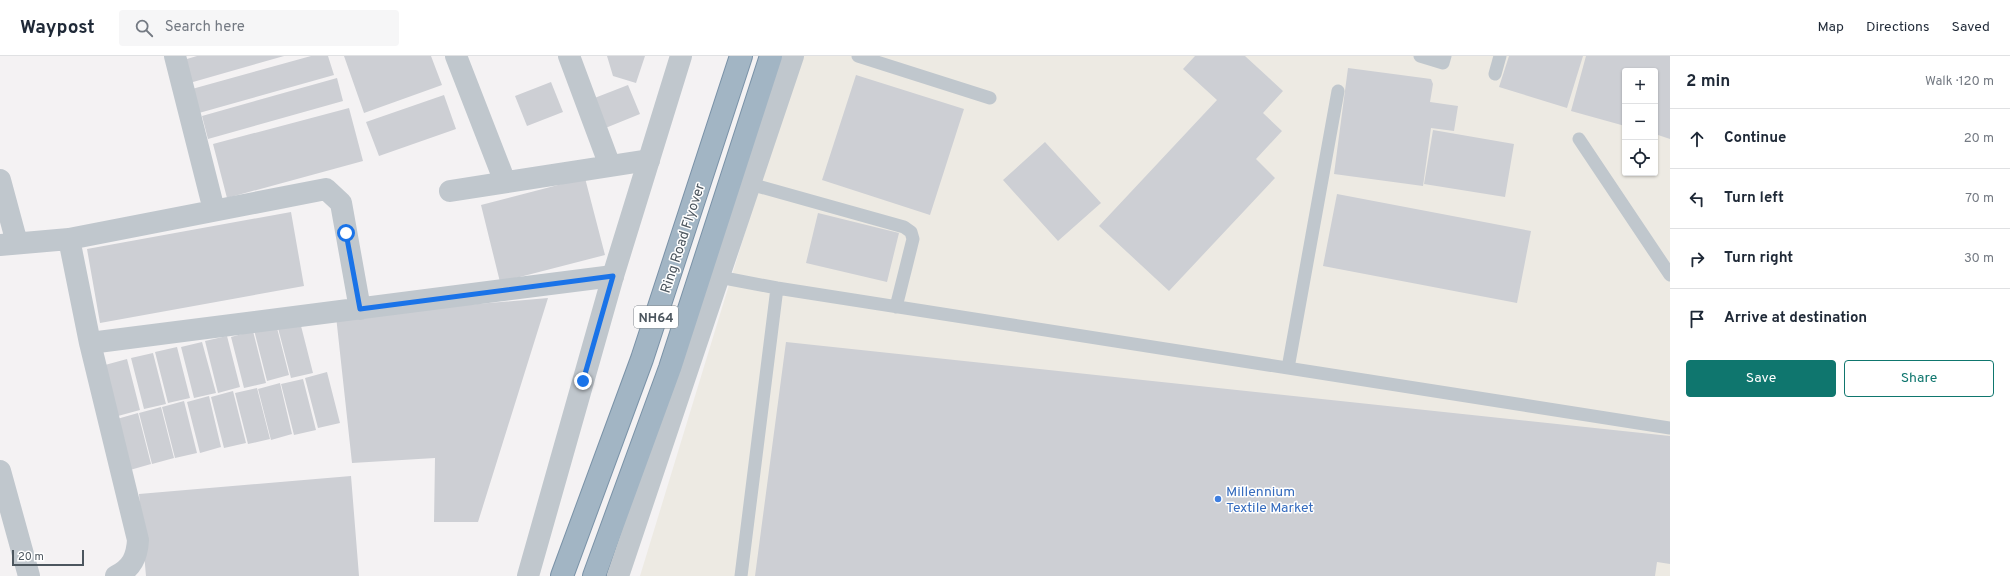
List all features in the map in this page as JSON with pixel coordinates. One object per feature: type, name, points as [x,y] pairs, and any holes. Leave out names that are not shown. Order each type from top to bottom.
[{"type":"highway","name":"Ring Road Flyover","points":[[562,576],[642,359],[741,56]]},
{"type":"highway","name":"Ring Road Flyover","points":[[594,576],[670,368],[771,56]]},
{"type":"street","points":[[175,56],[214,210]]},
{"type":"street","points":[[456,56],[505,182]]},
{"type":"street","points":[[569,56],[610,166]]},
{"type":"street","points":[[528,576],[613,276],[681,56]]},
{"type":"street","points":[[618,576],[793,56]]},
{"type":"street","points":[[450,190],[649,160]]},
{"type":"street","points":[[0,180],[9,244],[69,240],[214,210],[326,189],[341,203],[360,309]]},
{"type":"street","points":[[69,240],[90,344],[138,540],[137,554],[130,567],[116,576]]},
{"type":"street","points":[[90,344],[613,276]]},
{"type":"street","points":[[0,471],[29,576]]},
{"type":"lane","points":[[858,56],[990,98]]},
{"type":"lane","points":[[1420,56],[1443,63],[1445,56]]},
{"type":"lane","points":[[1495,74],[1500,56]]},
{"type":"lane","points":[[1288,368],[1338,91]]},
{"type":"lane","points":[[1579,139],[1670,275]]},
{"type":"lane","points":[[750,184],[904,227],[911,232],[914,239],[896,307]]},
{"type":"lane","points":[[719,277],[896,307],[1670,428]]},
{"type":"lane","points":[[741,576],[777,288]]},
{"type":"shaded area","points":[[799,56],[1670,56],[1670,576],[640,576]]},
{"type":"building","points":[[197,56],[284,56],[186,84],[180,61]]},
{"type":"building","points":[[311,56],[328,56],[334,75],[199,113],[192,89]]},
{"type":"building","points":[[344,56],[431,56],[442,85],[364,113]]},
{"type":"building","points":[[607,56],[645,56],[636,83],[613,76]]},
{"type":"building","points":[[1195,56],[1245,56],[1283,91],[1263,113],[1282,131],[1256,159],[1275,178],[1169,291],[1099,226],[1217,100],[1183,69]]},
{"type":"building","points":[[1509,56],[1583,56],[1567,108],[1499,87]]},
{"type":"building","points":[[1586,56],[1670,56],[1670,139],[1658,135],[1658,68],[1622,68],[1622,125],[1571,111]]},
{"type":"building","points":[[1348,68],[1431,79],[1433,84],[1430,102],[1458,106],[1454,131],[1431,128],[1423,186],[1334,174]]},
{"type":"building","points":[[856,75],[964,109],[930,215],[822,180]]},
{"type":"building","points":[[337,78],[343,101],[208,139],[202,116]]},
{"type":"building","points":[[551,82],[563,112],[527,126],[515,96]]},
{"type":"building","points":[[628,85],[640,114],[603,129],[592,99]]},
{"type":"building","points":[[444,95],[456,129],[379,156],[366,122]]},
{"type":"building","points":[[349,108],[363,161],[227,198],[213,144]]},
{"type":"building","points":[[1433,130],[1514,144],[1505,197],[1424,184]]},
{"type":"building","points":[[1045,142],[1101,203],[1058,241],[1003,180]]},
{"type":"building","points":[[585,178],[605,255],[500,282],[481,205]]},
{"type":"building","points":[[1337,194],[1531,231],[1517,303],[1323,266]]},
{"type":"building","points":[[291,212],[304,286],[100,323],[87,249]]},
{"type":"building","points":[[818,213],[899,233],[887,282],[806,263]]},
{"type":"building","points":[[548,298],[478,522],[434,522],[435,458],[352,463],[336,316]]},
{"type":"building","points":[[300,322],[313,373],[291,378],[278,328]]},
{"type":"building","points":[[276,324],[289,375],[267,381],[254,330]]},
{"type":"building","points":[[253,331],[266,383],[244,388],[231,337]]},
{"type":"building","points":[[227,336],[240,387],[218,393],[205,341]]},
{"type":"building","points":[[202,342],[216,393],[194,398],[181,347]]},
{"type":"building","name":"Millennium Textile Market","points":[[786,342],[1670,436],[1670,564],[1657,562],[1655,576],[755,576]]},
{"type":"building","points":[[177,347],[190,398],[168,403],[155,352]]},
{"type":"building","points":[[153,353],[166,404],[144,409],[131,358]]},
{"type":"building","points":[[127,359],[140,410],[118,416],[105,365]]},
{"type":"building","points":[[327,372],[340,423],[318,428],[305,378]]},
{"type":"building","points":[[303,379],[316,430],[294,435],[281,384]]},
{"type":"building","points":[[280,383],[292,434],[271,440],[258,389]]},
{"type":"building","points":[[257,388],[270,439],[248,444],[235,393]]},
{"type":"building","points":[[233,391],[246,443],[224,448],[211,397]]},
{"type":"building","points":[[209,396],[221,447],[200,453],[187,402]]},
{"type":"building","points":[[184,401],[197,453],[175,458],[162,407]]},
{"type":"building","points":[[161,407],[174,458],[152,464],[139,413]]},
{"type":"building","points":[[138,413],[151,464],[130,470],[117,419]]},
{"type":"building","points":[[351,476],[359,576],[146,576],[139,494]]},
{"type":"place","name":"Millennium Textile Market","points":[[1218,499]]},
{"type":"route","points":[[346,233],[360,309],[613,276],[583,381]]}]
